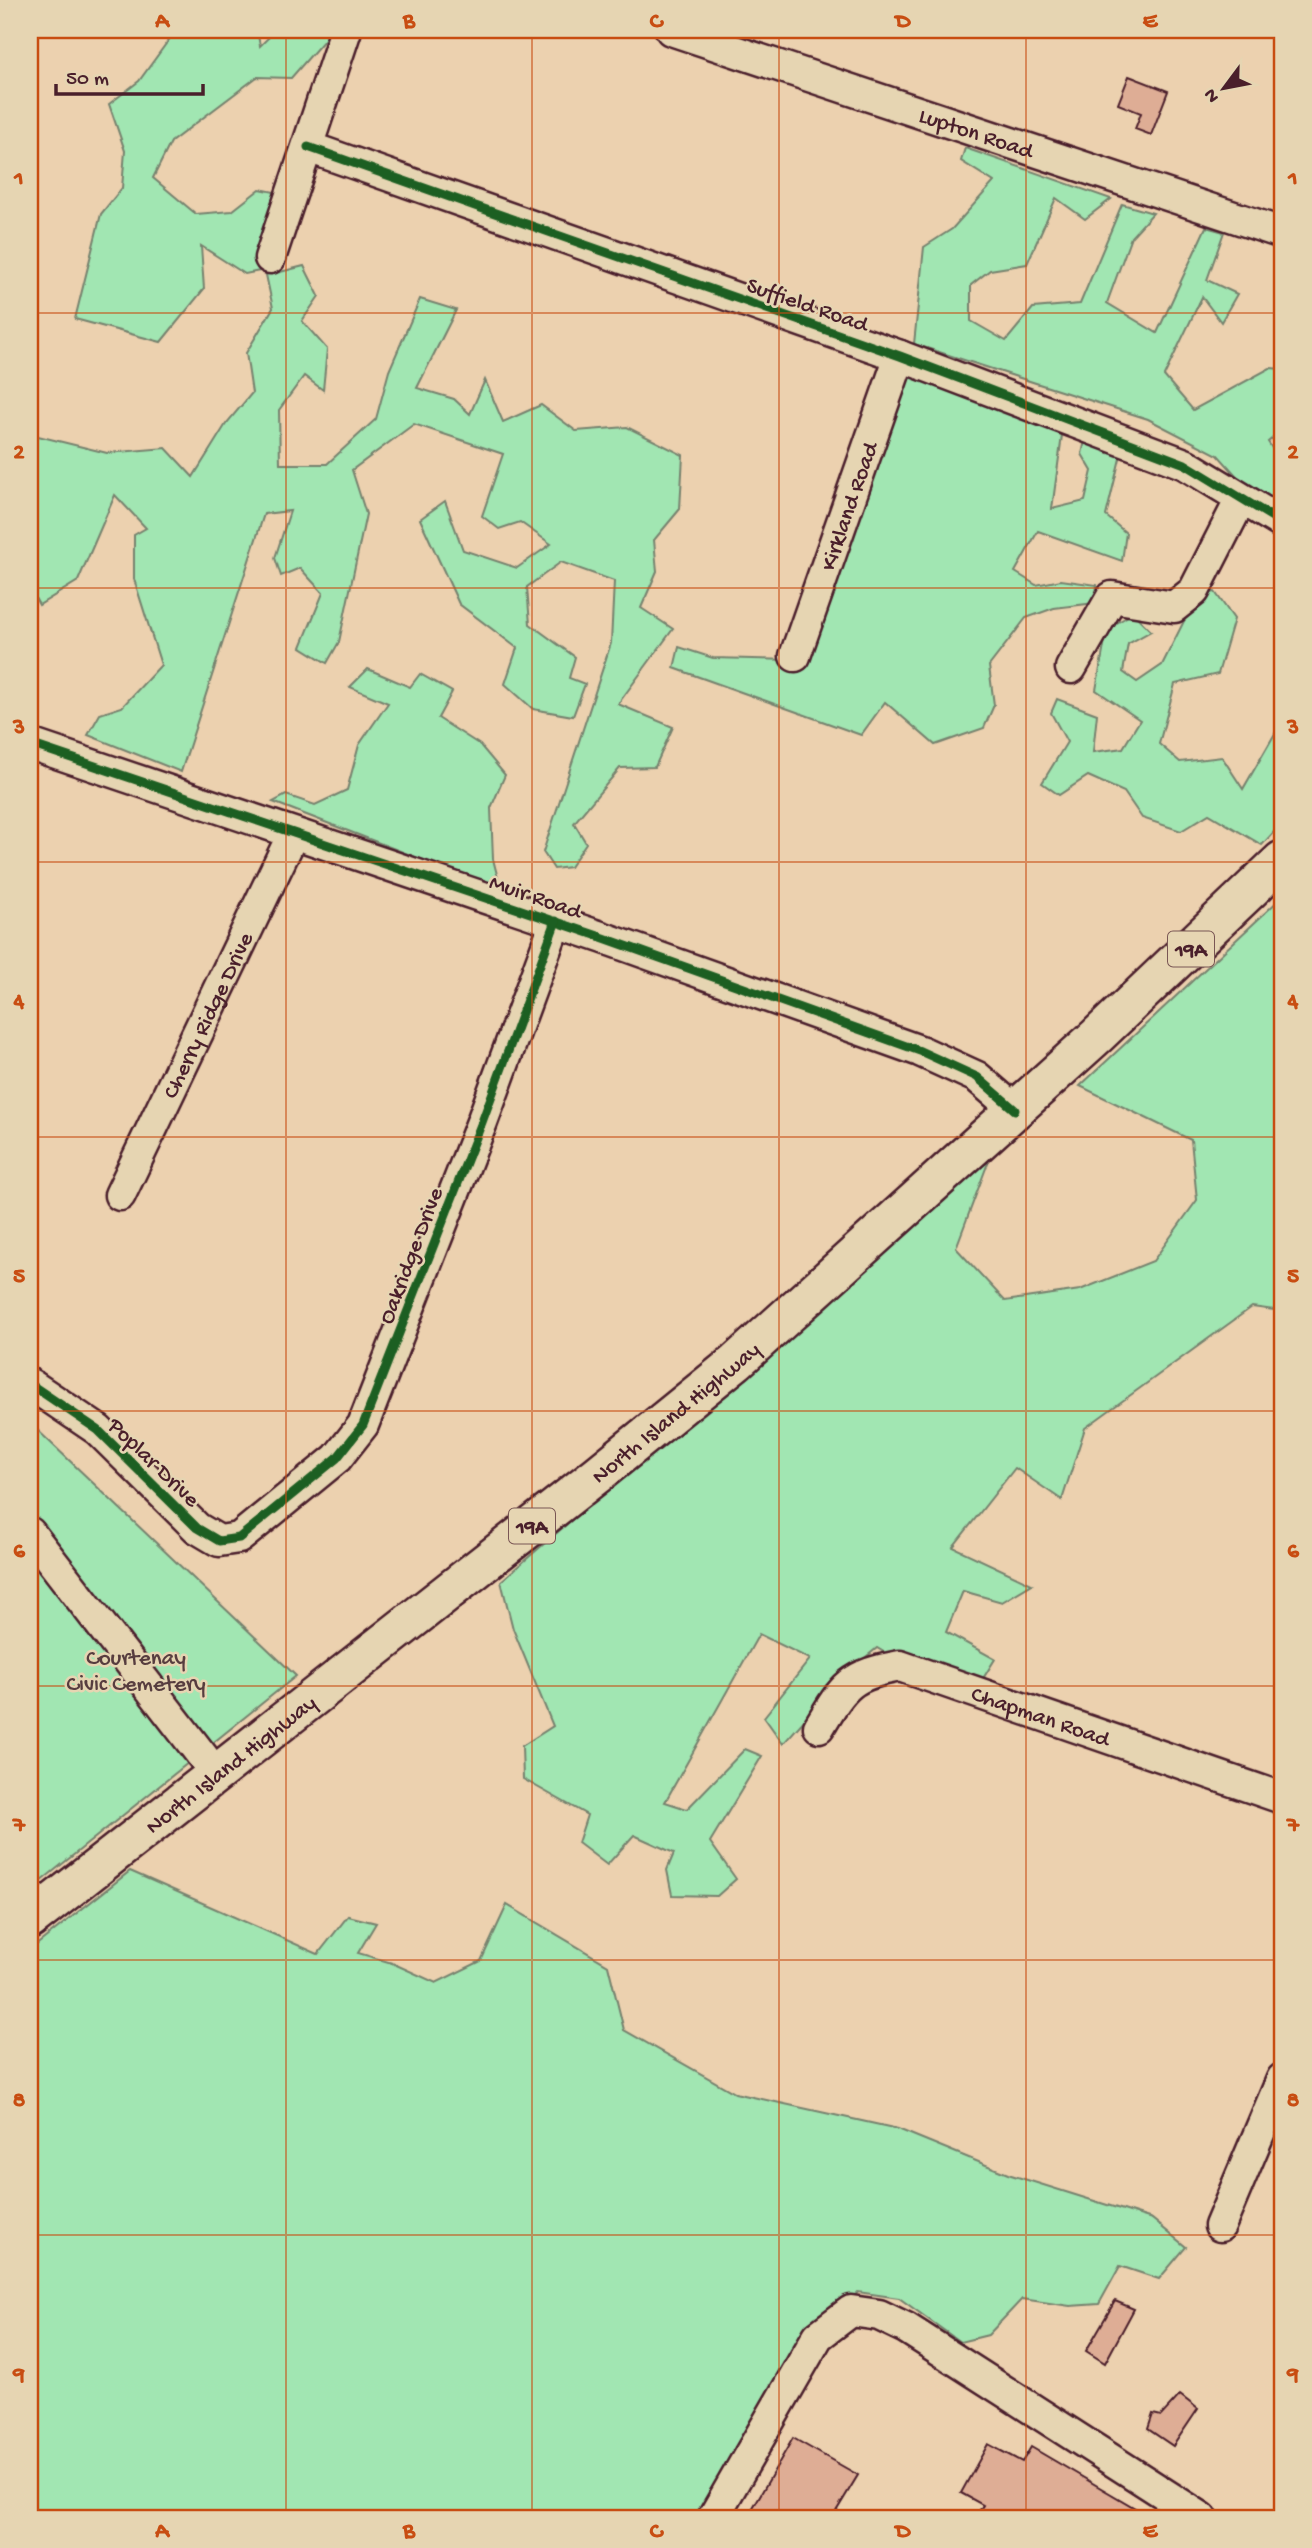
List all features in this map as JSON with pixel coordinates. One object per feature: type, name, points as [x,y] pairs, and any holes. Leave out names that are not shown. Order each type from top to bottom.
[{"type":"main road","name":"North Island Highway","points":[[30,1920],[217,1775],[736,1362],[1015,1110],[1282,860]]},
{"type":"street","points":[[270,258],[346,30]]},
{"type":"street","name":"Lupton Road","points":[[671,30],[1282,233]]},
{"type":"street","name":"Suffield Road","points":[[308,147],[900,356],[1185,464],[1282,523]]},
{"type":"street","name":"Kirkland Road","points":[[795,656],[900,356]]},
{"type":"street","points":[[1071,668],[1112,597],[1174,607],[1194,591],[1241,499]]},
{"type":"street","name":"Muir Road","points":[[30,744],[556,921],[957,1065],[977,1077],[1015,1110]]},
{"type":"street","name":"Cherry Ridge Drive","points":[[120,1195],[293,834]]},
{"type":"street","name":"Oakridge Drive","points":[[219,1541],[239,1538],[337,1458],[363,1424],[482,1122],[556,921]]},
{"type":"street","name":"Poplar Drive","points":[[30,1384],[98,1430],[197,1528],[219,1541]]},
{"type":"street","points":[[30,1533],[217,1775]]},
{"type":"street","name":"Chapman Road","points":[[819,1727],[841,1689],[870,1671],[900,1666],[1282,1798]]},
{"type":"street","points":[[1220,2227],[1282,2080]]},
{"type":"street","points":[[713,2518],[818,2336],[851,2311],[879,2315],[906,2328],[1202,2518]]},
{"type":"green space","points":[[176,30],[257,30],[260,46],[276,30],[333,30],[291,78],[257,77],[171,142],[153,178],[196,214],[232,211],[260,189],[289,195],[274,243],[280,272],[304,266],[319,296],[302,321],[327,349],[323,390],[304,376],[279,410],[280,464],[327,464],[376,419],[389,371],[420,299],[456,310],[417,388],[454,399],[470,414],[485,380],[503,422],[541,405],[576,431],[627,427],[683,455],[680,509],[654,540],[657,571],[641,608],[673,629],[618,704],[673,727],[655,767],[620,768],[574,823],[586,843],[570,867],[554,869],[543,852],[611,643],[614,581],[561,562],[527,587],[530,624],[575,657],[569,678],[585,684],[573,716],[533,709],[505,684],[517,648],[459,604],[420,519],[445,501],[463,550],[517,568],[551,544],[520,522],[499,529],[482,516],[503,454],[414,424],[352,470],[366,514],[339,642],[327,663],[301,647],[323,593],[300,568],[281,576],[275,558],[290,511],[264,514],[181,772],[88,735],[100,714],[122,707],[161,665],[134,579],[134,535],[146,528],[115,495],[78,581],[39,605],[30,589],[30,434],[107,453],[166,448],[193,477],[226,424],[252,393],[246,353],[273,308],[265,270],[245,274],[201,246],[204,289],[161,342],[75,319],[101,214],[122,188],[125,151],[109,104],[139,81]]},
{"type":"green space","points":[[965,148],[1111,199],[1085,219],[1056,198],[1027,264],[990,270],[971,285],[971,321],[1006,341],[1033,308],[1080,304],[1122,204],[1153,213],[1131,237],[1107,303],[1157,333],[1206,227],[1224,232],[1207,280],[1237,294],[1221,322],[1202,297],[1164,376],[1193,410],[1270,368],[1282,369],[1282,430],[1268,442],[1282,463],[1282,515],[1253,494],[1218,455],[1148,419],[914,344],[924,247],[952,229],[994,182],[961,161]]},
{"type":"green space","points":[[909,376],[1063,428],[1052,509],[1085,501],[1092,471],[1082,454],[1086,436],[1123,446],[1106,516],[1126,533],[1122,561],[1038,531],[1015,572],[1036,585],[1061,580],[1097,585],[1095,603],[1054,608],[1026,618],[989,666],[994,705],[984,728],[935,745],[885,702],[861,735],[674,668],[679,647],[713,658],[790,660],[875,430]]},
{"type":"green space","points":[[1215,592],[1234,619],[1218,674],[1175,684],[1159,744],[1180,762],[1222,757],[1243,789],[1277,730],[1282,730],[1282,823],[1262,845],[1209,814],[1181,831],[1142,818],[1124,792],[1088,776],[1059,795],[1042,783],[1067,742],[1051,713],[1057,699],[1097,714],[1093,752],[1123,748],[1140,720],[1096,690],[1107,629],[1133,613],[1151,631],[1128,644],[1123,672],[1137,682],[1162,665],[1196,597]]},
{"type":"green space","points":[[368,669],[410,687],[420,674],[452,692],[438,718],[480,745],[505,775],[491,808],[493,859],[501,890],[273,802],[286,795],[315,805],[347,790],[359,745],[388,703],[350,687]]},
{"type":"green space","points":[[1282,897],[1282,1311],[1252,1307],[1085,1428],[1062,1500],[1015,1468],[953,1547],[1032,1584],[1002,1602],[963,1591],[946,1632],[995,1659],[979,1685],[910,1668],[877,1648],[846,1673],[783,1744],[764,1717],[810,1659],[759,1634],[665,1802],[687,1809],[745,1749],[762,1756],[710,1842],[736,1879],[717,1896],[672,1895],[667,1870],[674,1853],[634,1835],[607,1865],[578,1843],[587,1815],[523,1779],[522,1746],[553,1726],[513,1629],[501,1581],[989,1160],[956,1248],[1005,1301],[1080,1290],[1153,1261],[1197,1200],[1191,1140],[1080,1086]]},
{"type":"green space","name":"Courtenay Civic Cemetery","points":[[30,1423],[296,1676],[30,1890]]},
{"type":"green space","points":[[130,1871],[318,1954],[348,1916],[376,1923],[358,1953],[392,1963],[436,1983],[481,1961],[507,1905],[608,1965],[624,2030],[735,2093],[898,2129],[1008,2174],[1152,2219],[1186,2247],[1159,2279],[1120,2266],[1099,2304],[1070,2306],[1022,2299],[988,2335],[960,2342],[899,2298],[858,2292],[818,2336],[703,2518],[30,2518],[30,1950]]},
{"type":"building","points":[[1129,76],[1168,91],[1151,135],[1135,129],[1141,113],[1118,104]]},
{"type":"building","points":[[1115,2301],[1134,2309],[1105,2363],[1086,2351]]},
{"type":"building","points":[[1180,2395],[1198,2409],[1173,2446],[1148,2429],[1153,2414],[1161,2416]]},
{"type":"building","points":[[793,2438],[858,2475],[832,2518],[747,2518]]},
{"type":"building","points":[[988,2444],[1022,2462],[1031,2447],[1152,2518],[975,2518],[983,2505],[961,2493]]},
{"type":"cycle path","points":[[308,147],[900,356],[1185,464],[1282,523]]},
{"type":"cycle path","points":[[30,744],[604,938],[920,1051],[977,1077],[1015,1110]]},
{"type":"cycle path","points":[[30,1384],[98,1430],[197,1528],[219,1541],[239,1538],[337,1458],[363,1425],[482,1122],[556,921]]}]
